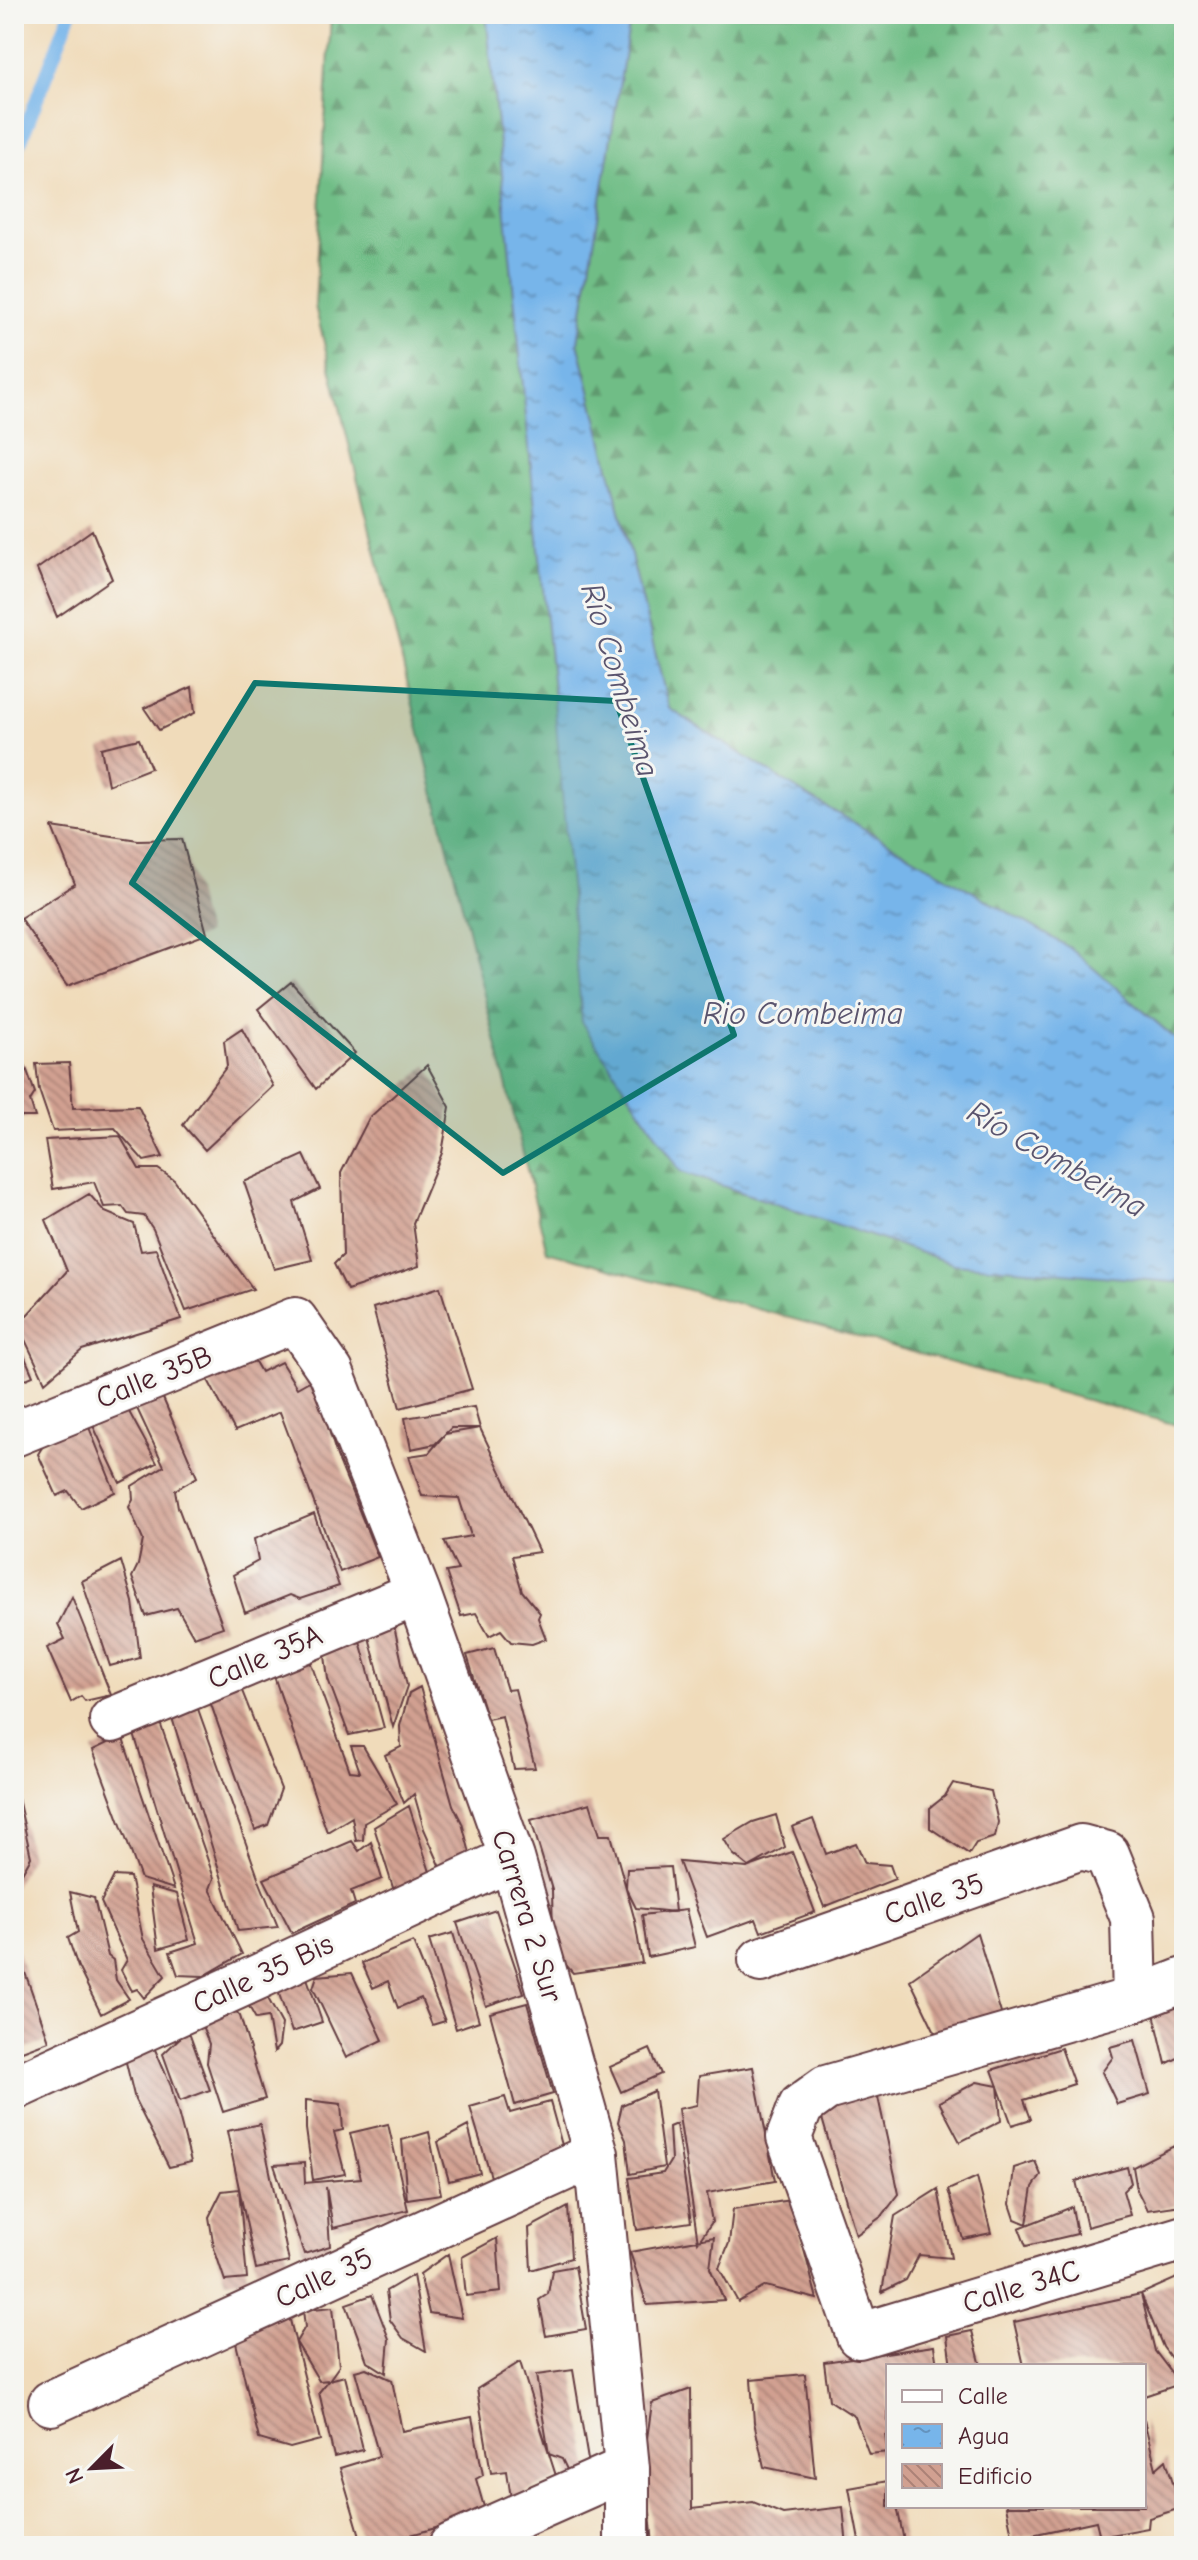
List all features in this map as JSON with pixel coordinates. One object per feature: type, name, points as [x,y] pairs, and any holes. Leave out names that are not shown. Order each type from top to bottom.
[{"type":"street","name":"Calle 35B","points":[[14,1434],[295,1320]]},
{"type":"street","name":"Carrera 2 Sur","points":[[295,1320],[331,1372],[418,1593],[512,1858],[596,2154],[627,2468],[627,2546]]},
{"type":"street","name":"Calle 35A","points":[[112,1720],[418,1593]]},
{"type":"street","name":"Calle 35","points":[[761,1960],[1081,1847],[1107,1854],[1133,1918],[1135,1999]]},
{"type":"street","name":"Calle 35 Bis","points":[[14,2088],[512,1858]]},
{"type":"street","points":[[1135,1999],[1184,1980]]},
{"type":"street","name":"Calle 34C","points":[[1135,1999],[826,2088],[801,2106],[789,2137],[859,2336],[1184,2238]]},
{"type":"street","name":"Calle 35","points":[[51,2403],[596,2154]]},
{"type":"street","points":[[451,2546],[627,2468]]},
{"type":"highlighted area","points":[[255,683],[616,701],[734,1035],[503,1173],[132,883]]},
{"type":"green space","points":[[331,14],[1184,14],[1184,1427],[547,1251],[315,306]]},
{"type":"water","name":"Rio Combeima","points":[[488,14],[631,14],[578,342],[669,708],[806,795],[1070,948],[1184,1046],[1184,1283],[954,1264],[681,1172],[582,1023]]},
{"type":"building","points":[[92,530],[112,579],[57,617],[37,569]]},
{"type":"building","points":[[192,687],[195,713],[159,730],[144,708]]},
{"type":"building","points":[[139,739],[151,768],[108,785],[101,748]]},
{"type":"building","points":[[52,827],[138,840],[182,839],[207,934],[67,986],[20,918],[75,884]]},
{"type":"building","points":[[291,982],[355,1053],[316,1089],[258,1009]]},
{"type":"building","points":[[242,1029],[273,1086],[205,1150],[183,1125],[227,1066],[224,1041]]},
{"type":"building","points":[[69,1063],[73,1108],[138,1106],[163,1157],[144,1161],[115,1128],[53,1131],[39,1090],[36,1064]]},
{"type":"building","points":[[25,1065],[35,1093],[30,1101],[35,1117],[14,1117],[14,1069]]},
{"type":"building","points":[[427,1065],[450,1107],[442,1153],[413,1223],[419,1266],[347,1290],[334,1264],[343,1255],[341,1173],[369,1118]]},
{"type":"building","points":[[120,1136],[139,1169],[158,1169],[174,1180],[253,1289],[186,1311],[153,1229],[144,1216],[128,1214],[122,1206],[104,1207],[94,1182],[53,1189],[45,1140]]},
{"type":"building","points":[[304,1155],[320,1189],[294,1202],[312,1260],[274,1269],[244,1182]]},
{"type":"building","points":[[89,1194],[105,1212],[134,1224],[141,1251],[156,1249],[181,1319],[82,1350],[45,1382],[18,1325],[67,1271],[46,1220]]},
{"type":"building","points":[[440,1287],[472,1389],[400,1408],[373,1308]]},
{"type":"building","points":[[14,1332],[33,1376],[14,1384]]},
{"type":"building","points":[[247,1348],[261,1372],[281,1362],[297,1388],[313,1379],[337,1456],[378,1557],[340,1572],[280,1412],[235,1431],[199,1363]]},
{"type":"building","points":[[159,1389],[197,1477],[175,1490],[178,1507],[223,1627],[194,1637],[177,1608],[146,1616],[132,1577],[143,1540],[129,1507],[133,1500],[132,1486],[164,1466],[133,1400]]},
{"type":"building","points":[[122,1399],[157,1463],[120,1483],[89,1417]]},
{"type":"building","points":[[474,1407],[480,1428],[451,1428],[435,1444],[411,1449],[405,1418]]},
{"type":"building","points":[[84,1415],[115,1492],[81,1508],[68,1491],[57,1496],[38,1454],[46,1441]]},
{"type":"building","points":[[480,1428],[539,1552],[512,1556],[522,1591],[540,1613],[538,1618],[546,1639],[532,1644],[511,1642],[501,1630],[489,1636],[476,1613],[461,1616],[446,1572],[458,1570],[444,1541],[471,1536],[459,1498],[422,1496],[409,1456],[429,1453],[445,1434]]},
{"type":"building","points":[[314,1514],[339,1586],[300,1599],[290,1595],[245,1613],[233,1575],[258,1561],[254,1539]]},
{"type":"building","points":[[121,1561],[133,1602],[140,1658],[110,1666],[82,1581]]},
{"type":"building","points":[[72,1597],[111,1695],[85,1701],[81,1696],[71,1702],[47,1648],[65,1639],[58,1624]]},
{"type":"building","points":[[393,1621],[407,1686],[393,1727],[366,1626]]},
{"type":"building","points":[[357,1630],[384,1728],[349,1735],[328,1679],[324,1648]]},
{"type":"building","points":[[494,1648],[507,1690],[515,1689],[535,1768],[514,1769],[502,1716],[487,1719],[467,1655]]},
{"type":"building","points":[[309,1658],[350,1771],[360,1772],[351,1746],[363,1746],[397,1804],[364,1823],[363,1840],[356,1841],[352,1817],[327,1832],[274,1676]]},
{"type":"building","points":[[236,1676],[281,1789],[268,1825],[255,1830],[206,1690]]},
{"type":"building","points":[[420,1687],[471,1857],[443,1872],[424,1829],[414,1794],[404,1803],[385,1755],[401,1747],[400,1726],[409,1693]]},
{"type":"building","points":[[193,1695],[278,1927],[238,1931],[169,1708]]},
{"type":"building","points":[[158,1717],[214,1878],[210,1889],[242,1954],[204,1976],[178,1975],[170,1952],[198,1943],[134,1734]]},
{"type":"building","points":[[122,1736],[174,1889],[141,1879],[93,1750]]},
{"type":"building","points":[[14,1780],[31,1857],[14,1887]]},
{"type":"building","points":[[953,1783],[991,1791],[998,1822],[995,1837],[976,1843],[969,1854],[930,1828],[930,1808],[945,1796]]},
{"type":"building","points":[[590,1803],[600,1835],[611,1835],[635,1921],[642,1963],[573,1973],[559,1957],[553,1938],[552,1890],[531,1820]]},
{"type":"building","points":[[409,1806],[430,1872],[395,1894],[374,1827]]},
{"type":"building","points":[[776,1815],[785,1847],[749,1867],[733,1854],[724,1839],[753,1822]]},
{"type":"building","points":[[813,1819],[826,1854],[856,1843],[865,1863],[890,1865],[895,1879],[824,1907],[792,1827]]},
{"type":"building","points":[[352,1841],[359,1851],[371,1842],[382,1879],[351,1891],[355,1904],[292,1933],[264,1879]]},
{"type":"building","points":[[792,1852],[815,1912],[761,1932],[756,1919],[707,1937],[679,1862],[747,1868]]},
{"type":"building","points":[[670,1867],[675,1912],[636,1908],[626,1888],[627,1869]]},
{"type":"building","points":[[114,1876],[130,1877],[143,1939],[165,1976],[144,1998],[137,1989],[132,1991],[121,1970],[127,1960],[101,1902]]},
{"type":"building","points":[[150,1887],[177,1894],[189,1940],[158,1949]]},
{"type":"building","points":[[70,1892],[94,1898],[116,1980],[129,1999],[101,2014],[68,1938],[78,1932]]},
{"type":"building","points":[[496,1910],[524,1993],[486,2006],[457,1923]]},
{"type":"building","points":[[686,1910],[695,1947],[648,1957],[642,1915]]},
{"type":"building","points":[[453,1933],[479,2021],[456,2029],[429,1940]]},
{"type":"building","points":[[977,1933],[1003,2020],[938,2038],[910,1980]]},
{"type":"building","points":[[14,1941],[49,2041],[14,2054]]},
{"type":"building","points":[[413,1942],[445,2021],[432,2025],[421,1998],[398,2008],[388,1981],[373,1988],[362,1963]]},
{"type":"building","points":[[352,1973],[383,2040],[346,2058],[313,1988],[317,1976]]},
{"type":"building","points":[[307,1978],[322,2022],[292,2032],[277,1988]]},
{"type":"building","points":[[265,1993],[282,2024],[279,2046],[274,2052],[268,2017],[256,2019],[247,2003]]},
{"type":"building","points":[[1184,1998],[1184,2055],[1166,2064],[1152,2005]]},
{"type":"building","points":[[527,2003],[553,2094],[515,2105],[490,2013]]},
{"type":"building","points":[[233,2008],[240,2016],[265,2099],[223,2112],[207,2063],[209,2044],[200,2020]]},
{"type":"building","points":[[188,2030],[210,2090],[180,2101],[163,2054]]},
{"type":"building","points":[[1135,2040],[1150,2094],[1117,2104],[1102,2072],[1113,2057],[1110,2047]]},
{"type":"building","points":[[153,2045],[171,2086],[191,2162],[169,2167],[135,2100],[124,2054]]},
{"type":"building","points":[[1061,2048],[1074,2084],[1024,2100],[1031,2119],[1012,2125],[992,2070]]},
{"type":"building","points":[[650,2049],[661,2074],[621,2092],[610,2067]]},
{"type":"building","points":[[753,2067],[775,2181],[707,2193],[712,2222],[698,2242],[678,2109],[697,2105],[699,2076]]},
{"type":"building","points":[[977,2082],[998,2086],[1001,2121],[960,2142],[939,2102]]},
{"type":"building","points":[[847,2089],[878,2097],[899,2194],[882,2216],[856,2235],[819,2108]]},
{"type":"building","points":[[654,2091],[664,2167],[630,2174],[626,2140],[618,2122],[622,2105]]},
{"type":"building","points":[[505,2097],[510,2113],[550,2102],[565,2156],[491,2177],[470,2107]]},
{"type":"building","points":[[306,2100],[341,2104],[343,2130],[334,2132],[345,2174],[313,2180],[306,2129]]},
{"type":"building","points":[[260,2124],[289,2262],[256,2269],[227,2131]]},
{"type":"building","points":[[388,2124],[408,2210],[333,2228],[326,2187],[330,2246],[304,2254],[274,2165],[304,2163],[305,2183],[361,2178],[350,2133]]},
{"type":"building","points":[[676,2124],[691,2222],[637,2230],[629,2178],[663,2173],[671,2160],[669,2127]]},
{"type":"building","points":[[468,2126],[480,2173],[449,2181],[438,2142]]},
{"type":"building","points":[[429,2132],[441,2194],[407,2199],[402,2140]]},
{"type":"building","points":[[1174,2146],[1183,2187],[1181,2205],[1147,2210],[1137,2190],[1133,2167]]},
{"type":"building","points":[[1035,2161],[1041,2175],[1033,2187],[1027,2224],[1015,2219],[1010,2204],[1014,2168]]},
{"type":"building","points":[[1127,2167],[1131,2183],[1123,2191],[1130,2215],[1087,2227],[1076,2181]]},
{"type":"building","points":[[977,2177],[991,2233],[963,2239],[948,2190]]},
{"type":"building","points":[[239,2189],[247,2279],[225,2281],[214,2248],[209,2217],[222,2191]]},
{"type":"building","points":[[938,2189],[951,2258],[919,2255],[906,2280],[882,2292],[895,2216]]},
{"type":"building","points":[[791,2200],[817,2299],[766,2286],[738,2302],[719,2268],[729,2243],[733,2209]]},
{"type":"building","points":[[568,2207],[571,2258],[531,2270],[529,2228]]},
{"type":"building","points":[[1072,2207],[1077,2234],[1026,2246],[1019,2228]]},
{"type":"building","points":[[714,2237],[710,2268],[724,2300],[647,2305],[630,2252]]},
{"type":"building","points":[[497,2238],[501,2292],[466,2296],[462,2257]]},
{"type":"building","points":[[448,2254],[462,2318],[429,2313],[420,2274]]},
{"type":"building","points":[[575,2266],[586,2329],[546,2336],[539,2300],[548,2294],[552,2270]]},
{"type":"building","points":[[1184,2270],[1184,2376],[1163,2347],[1141,2294],[1175,2279]]},
{"type":"building","points":[[413,2275],[426,2351],[403,2338],[390,2320],[386,2291]]},
{"type":"building","points":[[1141,2294],[1155,2351],[1180,2384],[1146,2395],[1146,2364],[1024,2364],[1014,2322]]},
{"type":"building","points":[[372,2295],[389,2339],[386,2373],[367,2361],[346,2304]]},
{"type":"building","points":[[333,2307],[339,2366],[329,2380],[319,2381],[296,2342],[305,2327],[303,2310]]},
{"type":"building","points":[[287,2308],[320,2440],[290,2448],[259,2439],[231,2322]]},
{"type":"building","points":[[972,2331],[980,2364],[951,2364],[947,2336]]},
{"type":"building","points":[[934,2346],[937,2364],[886,2364],[886,2452],[869,2454],[855,2417],[829,2400],[824,2362]]},
{"type":"building","points":[[520,2362],[557,2479],[511,2498],[507,2471],[491,2473],[477,2389]]},
{"type":"building","points":[[366,2368],[392,2380],[402,2431],[472,2417],[483,2475],[476,2479],[486,2514],[363,2546],[340,2468],[379,2456],[355,2371]]},
{"type":"building","points":[[573,2370],[590,2472],[572,2480],[562,2459],[549,2454],[536,2375]]},
{"type":"building","points":[[805,2374],[815,2478],[764,2467],[754,2422],[751,2379]]},
{"type":"building","points":[[345,2376],[363,2450],[334,2457],[319,2392],[329,2380]]},
{"type":"building","points":[[691,2389],[692,2509],[753,2502],[783,2514],[843,2507],[847,2546],[653,2546],[645,2453],[652,2403]]},
{"type":"building","points":[[1146,2428],[1156,2469],[1166,2460],[1181,2508],[1149,2518],[1148,2528],[1100,2537],[1096,2521],[1013,2539],[1006,2508],[1146,2508]]},
{"type":"building","points":[[886,2481],[886,2508],[897,2508],[905,2546],[875,2546],[874,2543],[860,2546],[849,2488]]},
{"type":"waterway","points":[[14,158],[70,14]]},
{"type":"water label","name":"Río Combeima","points":[[620,680]]},
{"type":"water label","name":"Río Combeima","points":[[1057,1159]]}]
